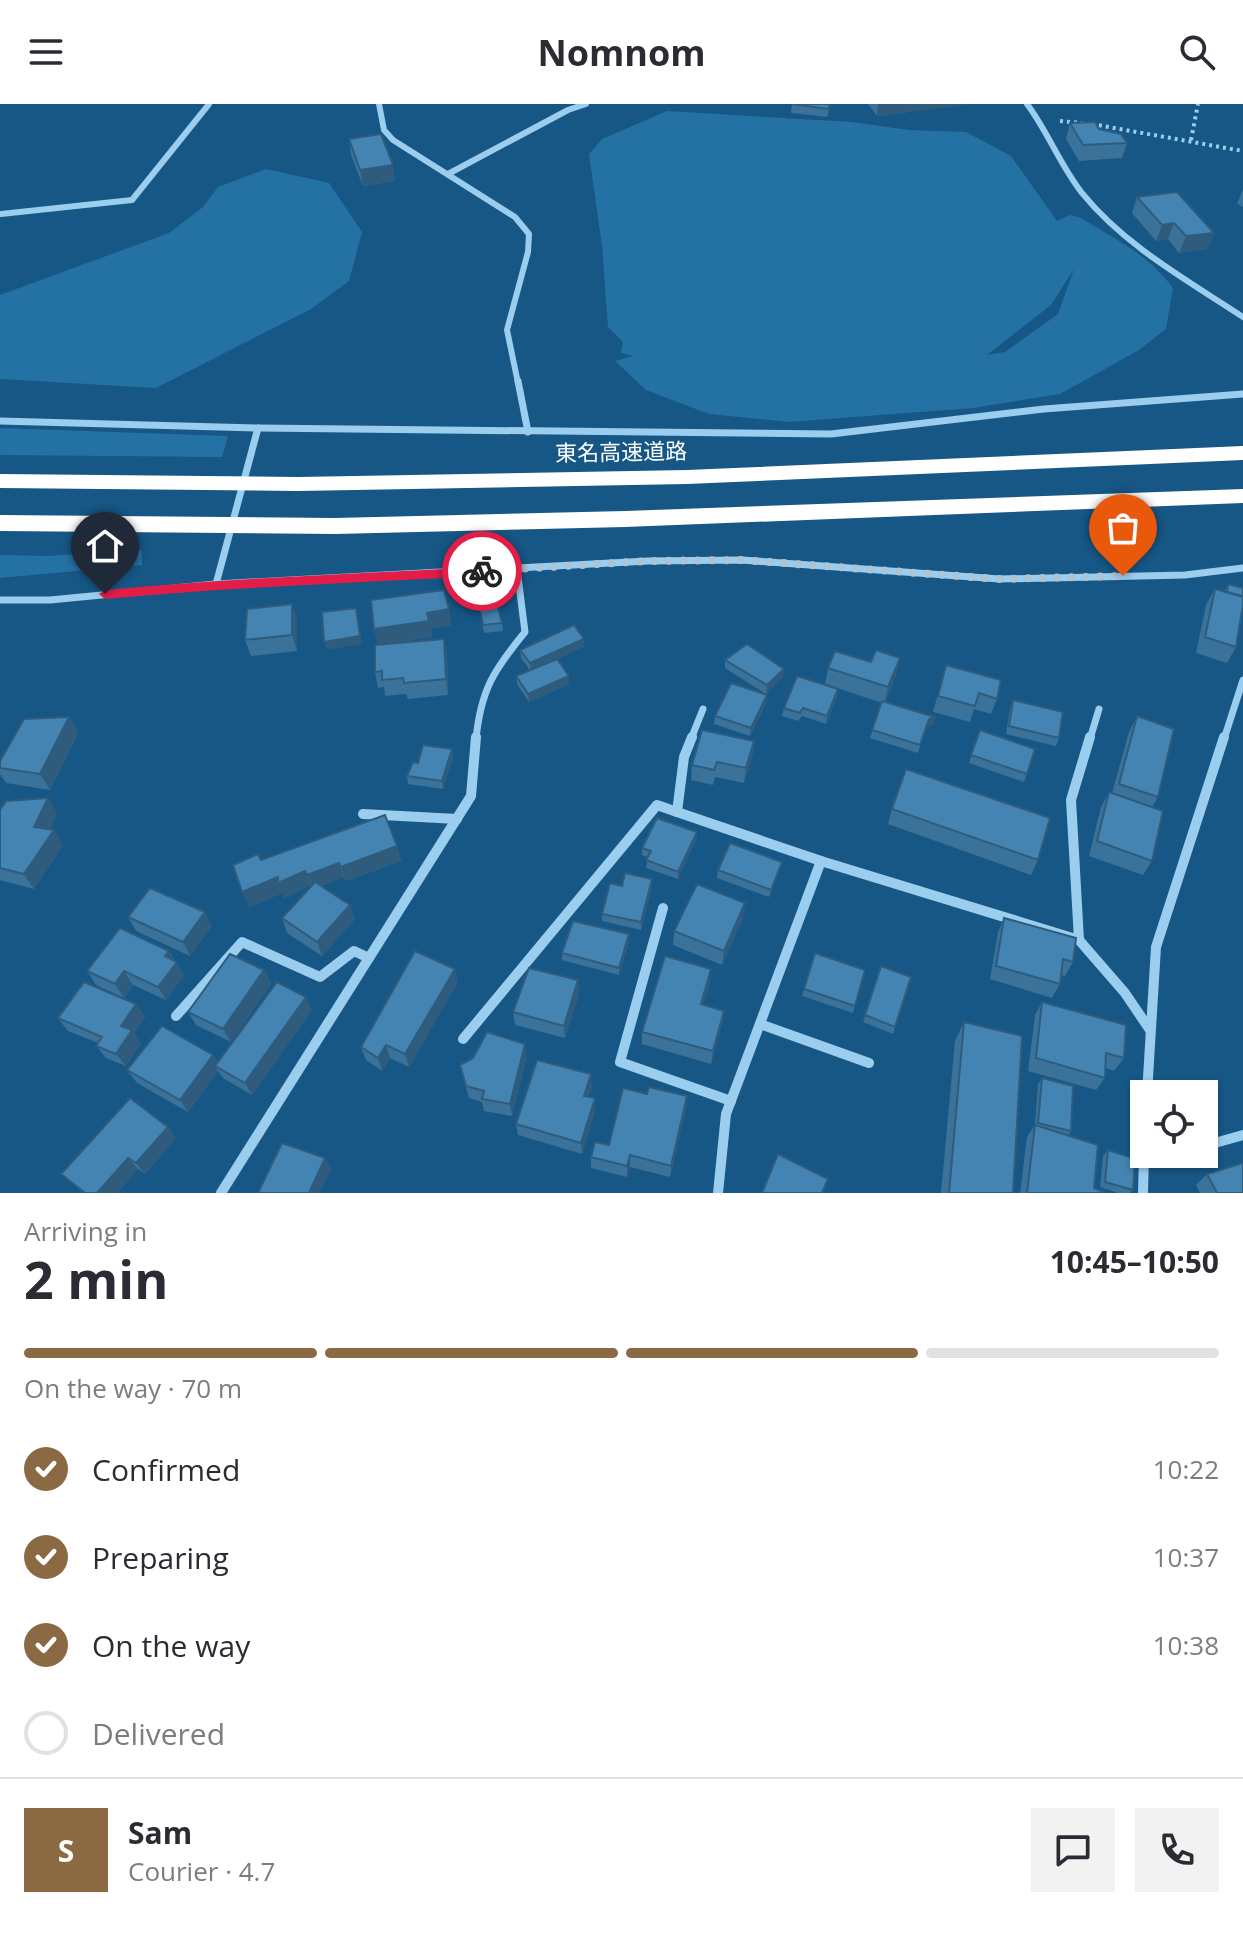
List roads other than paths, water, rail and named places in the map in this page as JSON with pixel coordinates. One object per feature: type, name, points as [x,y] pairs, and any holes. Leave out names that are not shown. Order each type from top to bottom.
[{"type":"highway","name":"東名高速道路","points":[[0,481],[298,484],[687,477],[1243,453]]},
{"type":"highway","points":[[0,523],[366,525],[1243,496]]},
{"type":"street","points":[[1,214],[132,200],[209,104]]},
{"type":"street","points":[[379,104],[384,130],[393,140],[515,217],[529,234],[528,252],[507,330],[528,432]]},
{"type":"street","points":[[448,174],[568,110],[586,104]]},
{"type":"street","points":[[1027,104],[1039,119],[1057,158],[1085,196],[1114,225],[1243,317]]},
{"type":"street","points":[[0,421],[258,428],[831,434],[1044,409],[1243,394]]},
{"type":"street","points":[[216,584],[258,428]]},
{"type":"street","points":[[0,600],[50,600],[216,584],[648,561],[742,560],[999,579],[1185,575],[1243,568]]},
{"type":"street","points":[[221,1193],[471,796],[479,707],[496,668],[525,632],[517,569]]},
{"type":"street","points":[[1148,1080],[1156,947],[1243,680]]},
{"type":"street","points":[[677,812],[684,757],[703,709]]},
{"type":"street","points":[[1079,940],[1071,800],[1099,709]]},
{"type":"street","points":[[463,1039],[657,805],[821,861],[1079,940],[1125,993],[1151,1031]]},
{"type":"street","points":[[363,814],[457,819]]},
{"type":"street","points":[[718,1193],[726,1114],[821,861]]},
{"type":"street","points":[[663,908],[620,1062],[731,1101]]},
{"type":"street","points":[[176,1016],[242,942],[320,977],[354,951],[369,958]]},
{"type":"street","points":[[760,1024],[869,1063]]},
{"type":"street","points":[[1218,1142],[1243,1135]]},
{"type":"street","points":[[1143,1193],[1144,1168]]}]
